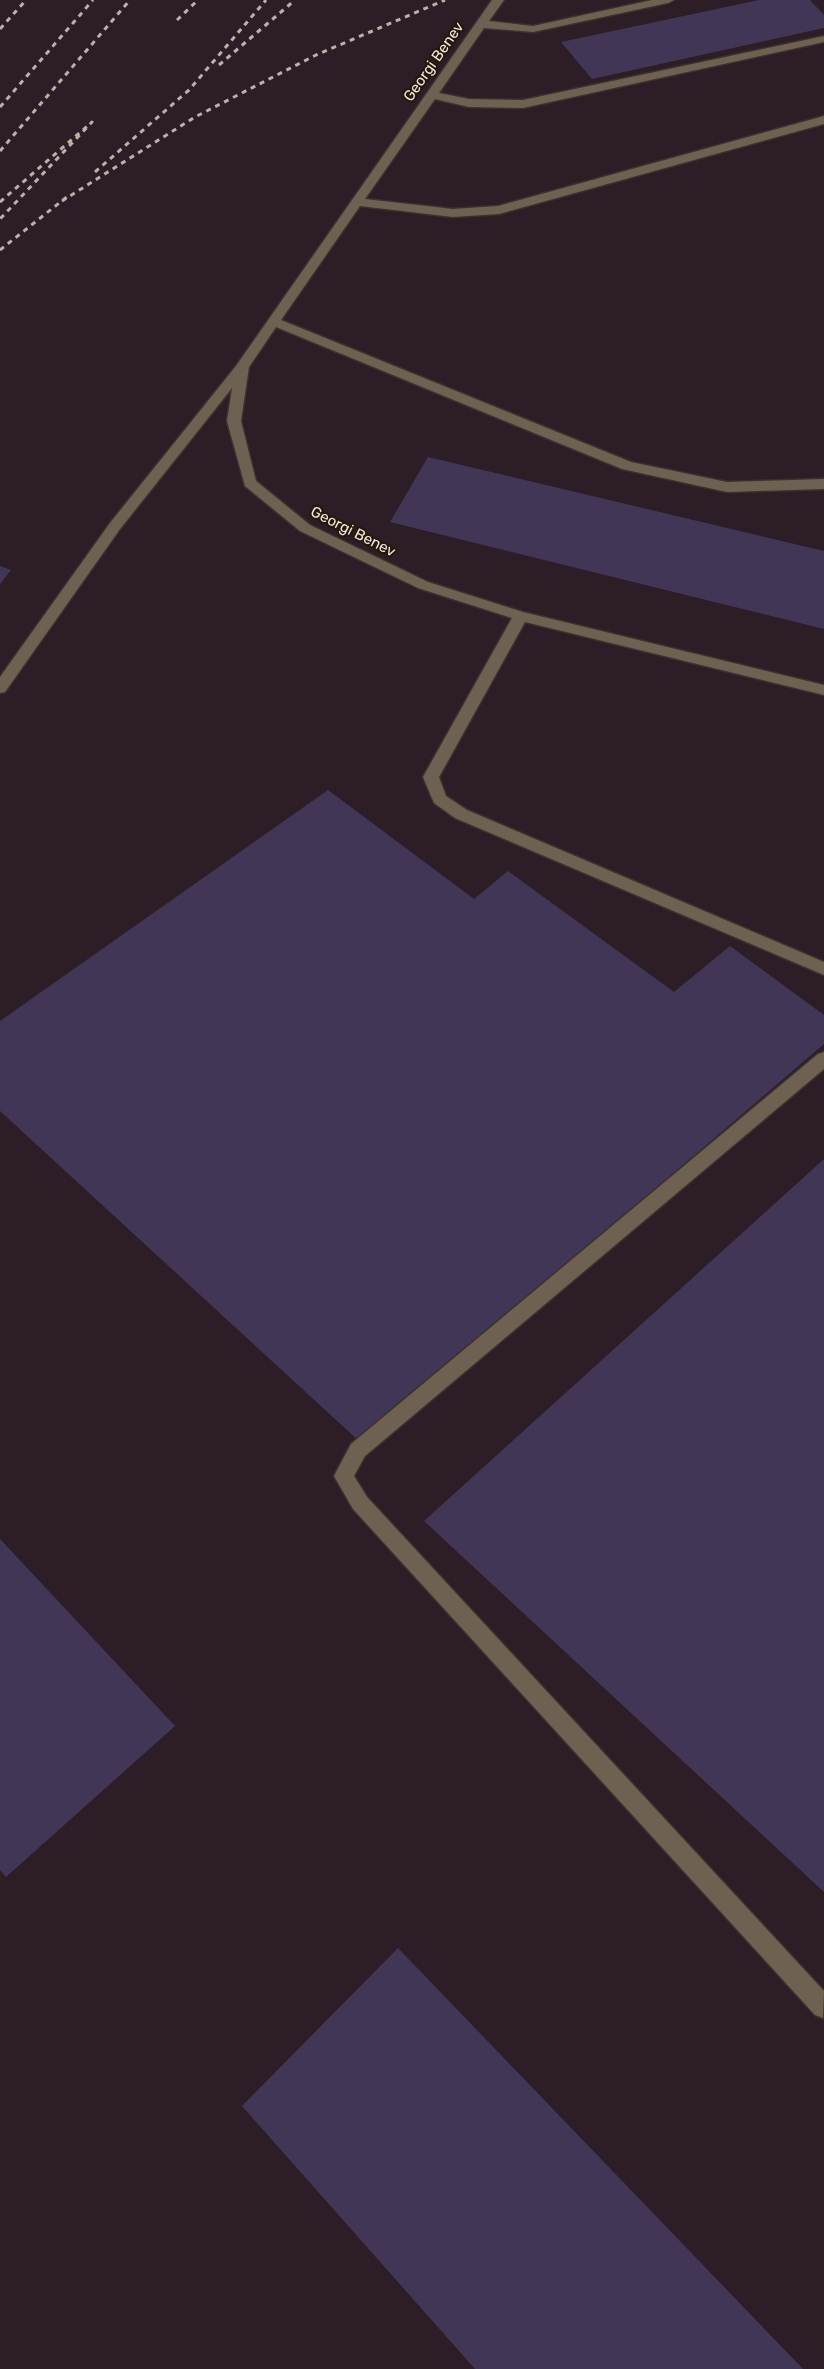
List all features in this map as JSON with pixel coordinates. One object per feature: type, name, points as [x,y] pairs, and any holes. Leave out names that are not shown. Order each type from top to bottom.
[{"type":"street","name":"Georgi Benev","points":[[498,0],[272,321],[242,368],[234,421],[250,483],[304,528],[423,585],[521,615],[824,690]]},
{"type":"street","points":[[481,24],[533,29],[668,0]]},
{"type":"street","points":[[431,95],[469,103],[523,104],[824,39]]},
{"type":"street","points":[[356,202],[453,213],[499,210],[824,120]]},
{"type":"street","points":[[272,321],[627,466],[727,487],[824,484]]},
{"type":"street","points":[[0,688],[116,526],[242,368]]},
{"type":"street","points":[[521,615],[431,777],[440,799],[461,814],[824,969]]},
{"type":"street","points":[[823,2007],[360,1503],[344,1476],[358,1450],[824,1059]]},
{"type":"shaded area","points":[[0,0],[824,0],[824,2369],[0,2369]]},
{"type":"building","points":[[759,0],[810,0],[824,15],[824,28],[592,79],[561,42]]},
{"type":"building","points":[[428,457],[824,551],[824,629],[390,522]]},
{"type":"building","points":[[0,566],[11,570],[0,584]]},
{"type":"building","points":[[328,790],[474,899],[508,871],[674,992],[730,946],[824,1015],[824,1044],[360,1442],[0,1111],[0,1021]]},
{"type":"building","points":[[824,1159],[824,1892],[424,1521]]},
{"type":"building","points":[[0,1539],[175,1726],[6,1877],[0,1870]]},
{"type":"building","points":[[398,1948],[803,2369],[475,2369],[242,2106]]},
{"type":"railway","points":[[0,29],[26,0]]},
{"type":"railway","points":[[0,107],[93,0]]},
{"type":"railway","points":[[0,151],[130,0]]},
{"type":"railway","points":[[177,20],[198,0]]},
{"type":"railway","points":[[95,172],[189,90],[266,0]]},
{"type":"railway","points":[[219,65],[295,0]]},
{"type":"railway","points":[[62,201],[195,117],[316,55],[445,0]]},
{"type":"railway","points":[[0,202],[92,122],[0,219]]},
{"type":"railway","points":[[0,250],[68,196]]}]
